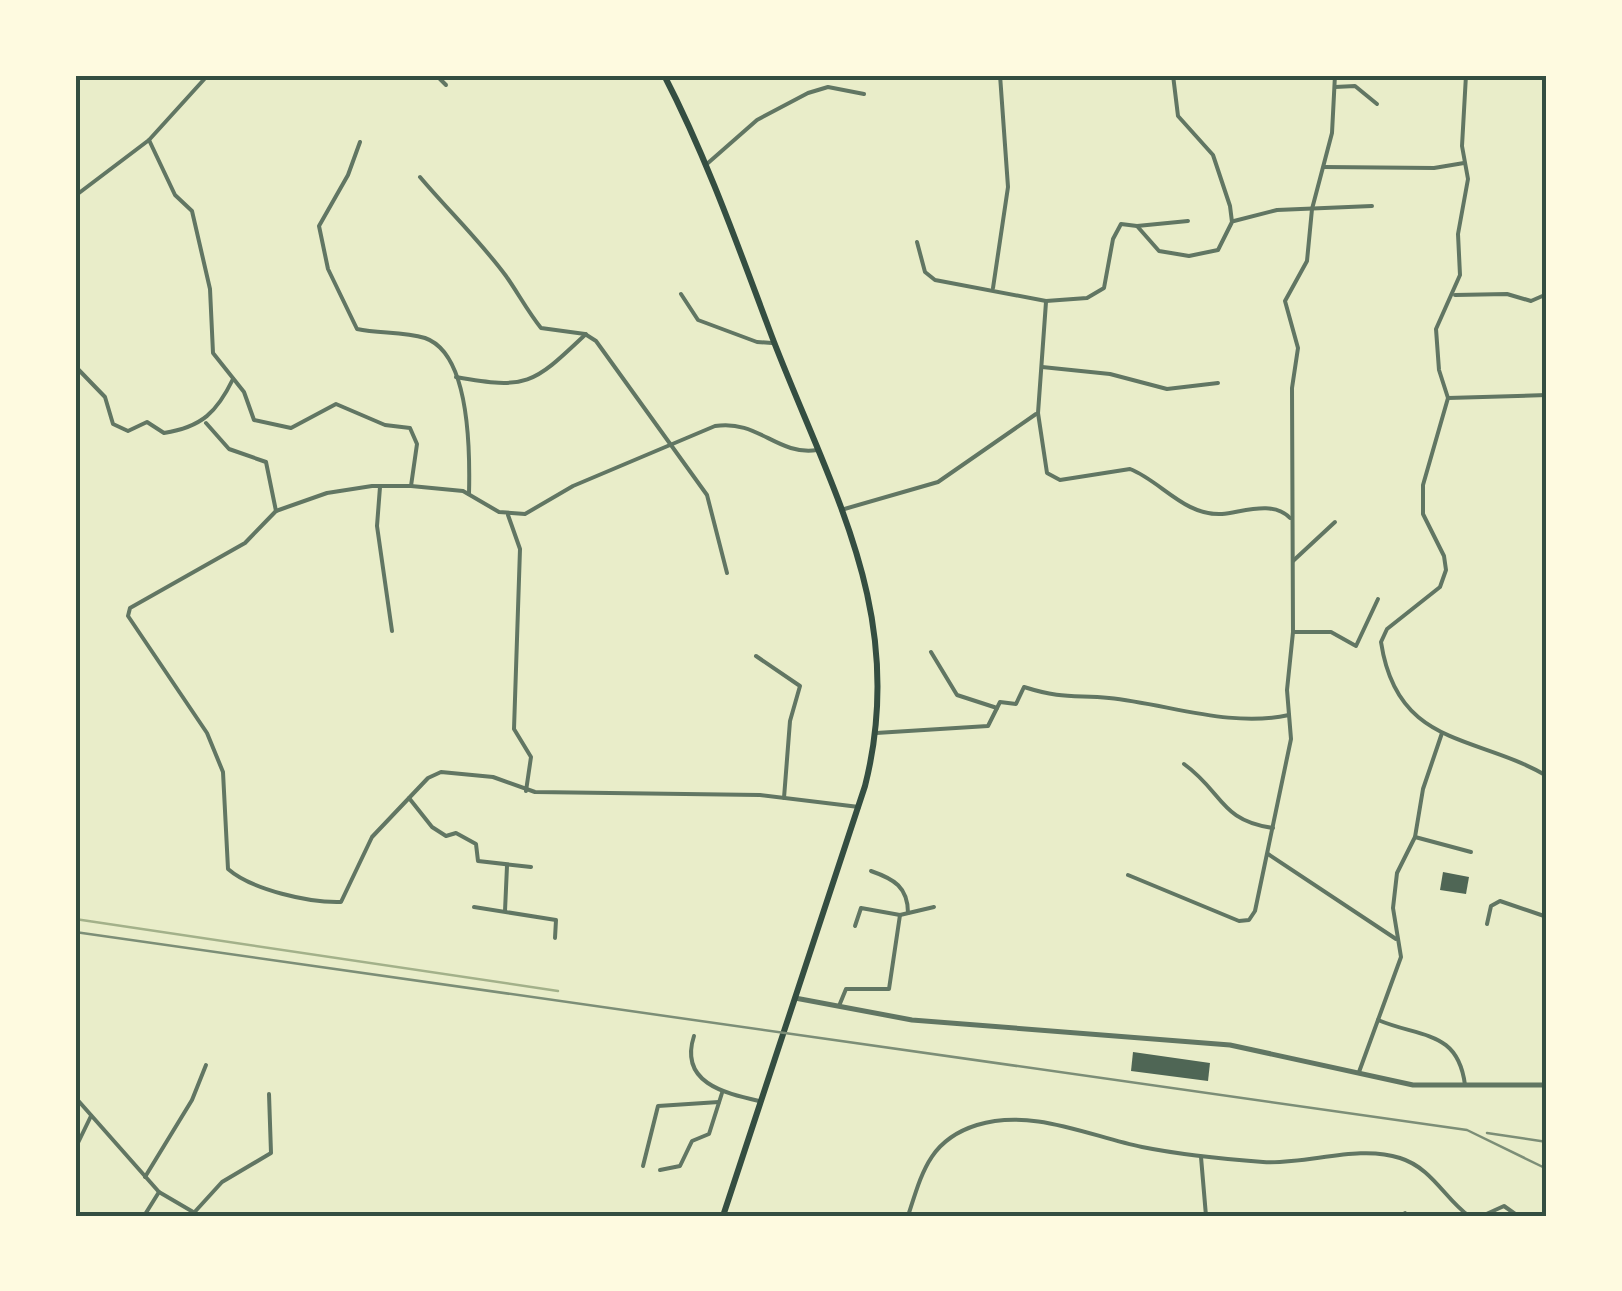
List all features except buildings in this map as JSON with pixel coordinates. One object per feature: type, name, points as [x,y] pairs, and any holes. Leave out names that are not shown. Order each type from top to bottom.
[{"type":"highway","points":[[664,75],[841,510],[874,613],[879,686],[876,733],[859,807],[724,1216]]},
{"type":"street","points":[[75,196],[149,140],[208,75]]},
{"type":"street","points":[[436,75],[446,85]]},
{"type":"street","points":[[993,288],[1008,187],[1000,75]]},
{"type":"street","points":[[1137,226],[1159,251],[1189,256],[1218,250],[1232,222],[1213,155],[1178,116],[1174,75]]},
{"type":"street","points":[[1128,874],[1244,922],[1254,911],[1290,746],[1288,658],[1294,632],[1290,518],[1292,388],[1298,348],[1285,300],[1308,261],[1312,210],[1324,167],[1335,75]]},
{"type":"street","points":[[1466,75],[1462,146],[1467,197],[1458,234],[1462,259],[1454,295],[1436,329],[1439,370],[1448,398],[1423,485],[1423,514],[1444,556],[1444,580],[1428,599],[1387,629],[1381,642],[1396,693],[1442,733],[1547,776]]},
{"type":"street","points":[[1335,87],[1355,86],[1378,104]]},
{"type":"street","points":[[704,166],[757,120],[808,93],[828,87],[864,94]]},
{"type":"street","points":[[149,140],[175,195],[192,211],[210,289],[212,353],[244,392],[254,420],[291,428],[336,404],[385,424],[410,428],[417,444],[411,486]]},
{"type":"street","points":[[360,142],[348,175],[319,226],[328,268],[357,330],[393,331],[435,343],[456,377],[468,422],[470,494]]},
{"type":"street","points":[[1324,167],[1434,168],[1466,163]]},
{"type":"street","points":[[420,178],[444,199],[540,328],[586,334],[670,442],[706,495],[727,573]]},
{"type":"street","points":[[1232,222],[1278,210],[1372,206]]},
{"type":"street","points":[[917,242],[925,272],[947,286],[993,288],[1046,301],[1087,298],[1104,288],[1115,232],[1121,224],[1188,221]]},
{"type":"street","points":[[682,294],[698,320],[757,342],[774,343]]},
{"type":"street","points":[[1454,295],[1507,294],[1530,301],[1547,294]]},
{"type":"street","points":[[1046,301],[1038,413],[1043,466],[1051,477],[1060,480],[1130,469],[1187,506],[1221,514],[1242,508],[1280,511],[1290,518]]},
{"type":"street","points":[[456,377],[491,385],[530,380],[545,373],[586,334]]},
{"type":"street","points":[[75,366],[92,380],[105,398],[114,424],[122,430],[148,422],[164,433],[205,422],[221,404],[233,379]]},
{"type":"street","points":[[1042,368],[1110,374],[1167,389],[1218,382]]},
{"type":"street","points":[[1448,398],[1526,392],[1547,395]]},
{"type":"street","points":[[841,510],[938,482],[1038,413]]},
{"type":"street","points":[[205,422],[229,449],[266,462],[276,511]]},
{"type":"street","points":[[818,450],[794,452],[765,434],[730,425],[670,442],[574,486],[543,508],[508,515],[470,494],[411,486],[327,493],[276,511],[246,544],[175,579],[128,612],[207,733],[223,772],[228,869],[238,878],[277,890],[341,902],[372,837],[428,778],[441,772],[493,777],[526,791],[784,798],[859,807]]},
{"type":"street","points":[[381,486],[377,526],[392,631]]},
{"type":"street","points":[[508,515],[520,548],[514,728],[531,756],[526,791]]},
{"type":"street","points":[[1293,560],[1335,522]]},
{"type":"street","points":[[1294,632],[1331,632],[1356,646],[1378,600]]},
{"type":"street","points":[[931,652],[957,695],[997,708]]},
{"type":"street","points":[[756,656],[800,686],[790,722],[784,798]]},
{"type":"street","points":[[876,733],[988,726],[1002,702],[1016,704],[1024,687],[1068,700],[1108,698],[1191,713],[1270,718],[1290,714]]},
{"type":"street","points":[[1359,1072],[1401,957],[1396,939],[1396,872],[1415,837],[1423,789],[1442,733]]},
{"type":"street","points":[[1184,764],[1201,776],[1235,817],[1274,828]]},
{"type":"street","points":[[408,797],[434,829],[448,836],[456,832],[476,844],[478,861],[531,868]]},
{"type":"street","points":[[1415,837],[1471,852]]},
{"type":"street","points":[[1268,854],[1396,939]]},
{"type":"street","points":[[504,912],[507,866]]},
{"type":"street","points":[[871,872],[890,878],[904,890],[908,913]]},
{"type":"street","points":[[1487,924],[1492,906],[1500,901],[1547,918]]},
{"type":"street","points":[[474,907],[556,920],[556,938]]},
{"type":"street","points":[[856,926],[860,908],[900,915],[934,907]]},
{"type":"street","points":[[839,1006],[849,988],[889,989],[900,915]]},
{"type":"street","points":[[795,998],[961,1026],[1230,1046],[1414,1085],[1547,1085]]},
{"type":"street","points":[[1378,1020],[1450,1046],[1461,1059],[1465,1085]]},
{"type":"street","points":[[694,1036],[690,1063],[722,1093],[759,1101]]},
{"type":"street","points":[[145,1177],[192,1100],[206,1064]]},
{"type":"street","points":[[660,1170],[680,1166],[692,1141],[709,1134],[722,1093]]},
{"type":"street","points":[[192,1214],[222,1182],[272,1153],[270,1094]]},
{"type":"street","points":[[75,1097],[159,1192],[200,1216]]},
{"type":"street","points":[[643,1166],[658,1106],[719,1102]]},
{"type":"street","points":[[75,1149],[91,1116]]},
{"type":"street","points":[[908,1216],[930,1153],[962,1131],[988,1122],[1078,1127],[1136,1146],[1270,1162],[1399,1157],[1444,1187],[1470,1216]]},
{"type":"street","points":[[75,1128],[84,1130]]},
{"type":"street","points":[[1202,1156],[1206,1216]]},
{"type":"street","points":[[144,1216],[159,1192]]},
{"type":"street","points":[[1482,1216],[1504,1206],[1518,1216]]},
{"type":"waterway","points":[[75,919],[558,991]]},
{"type":"railway","points":[[75,932],[1467,1130],[1547,1169]]},
{"type":"railway","points":[[1487,1133],[1547,1142]]}]
